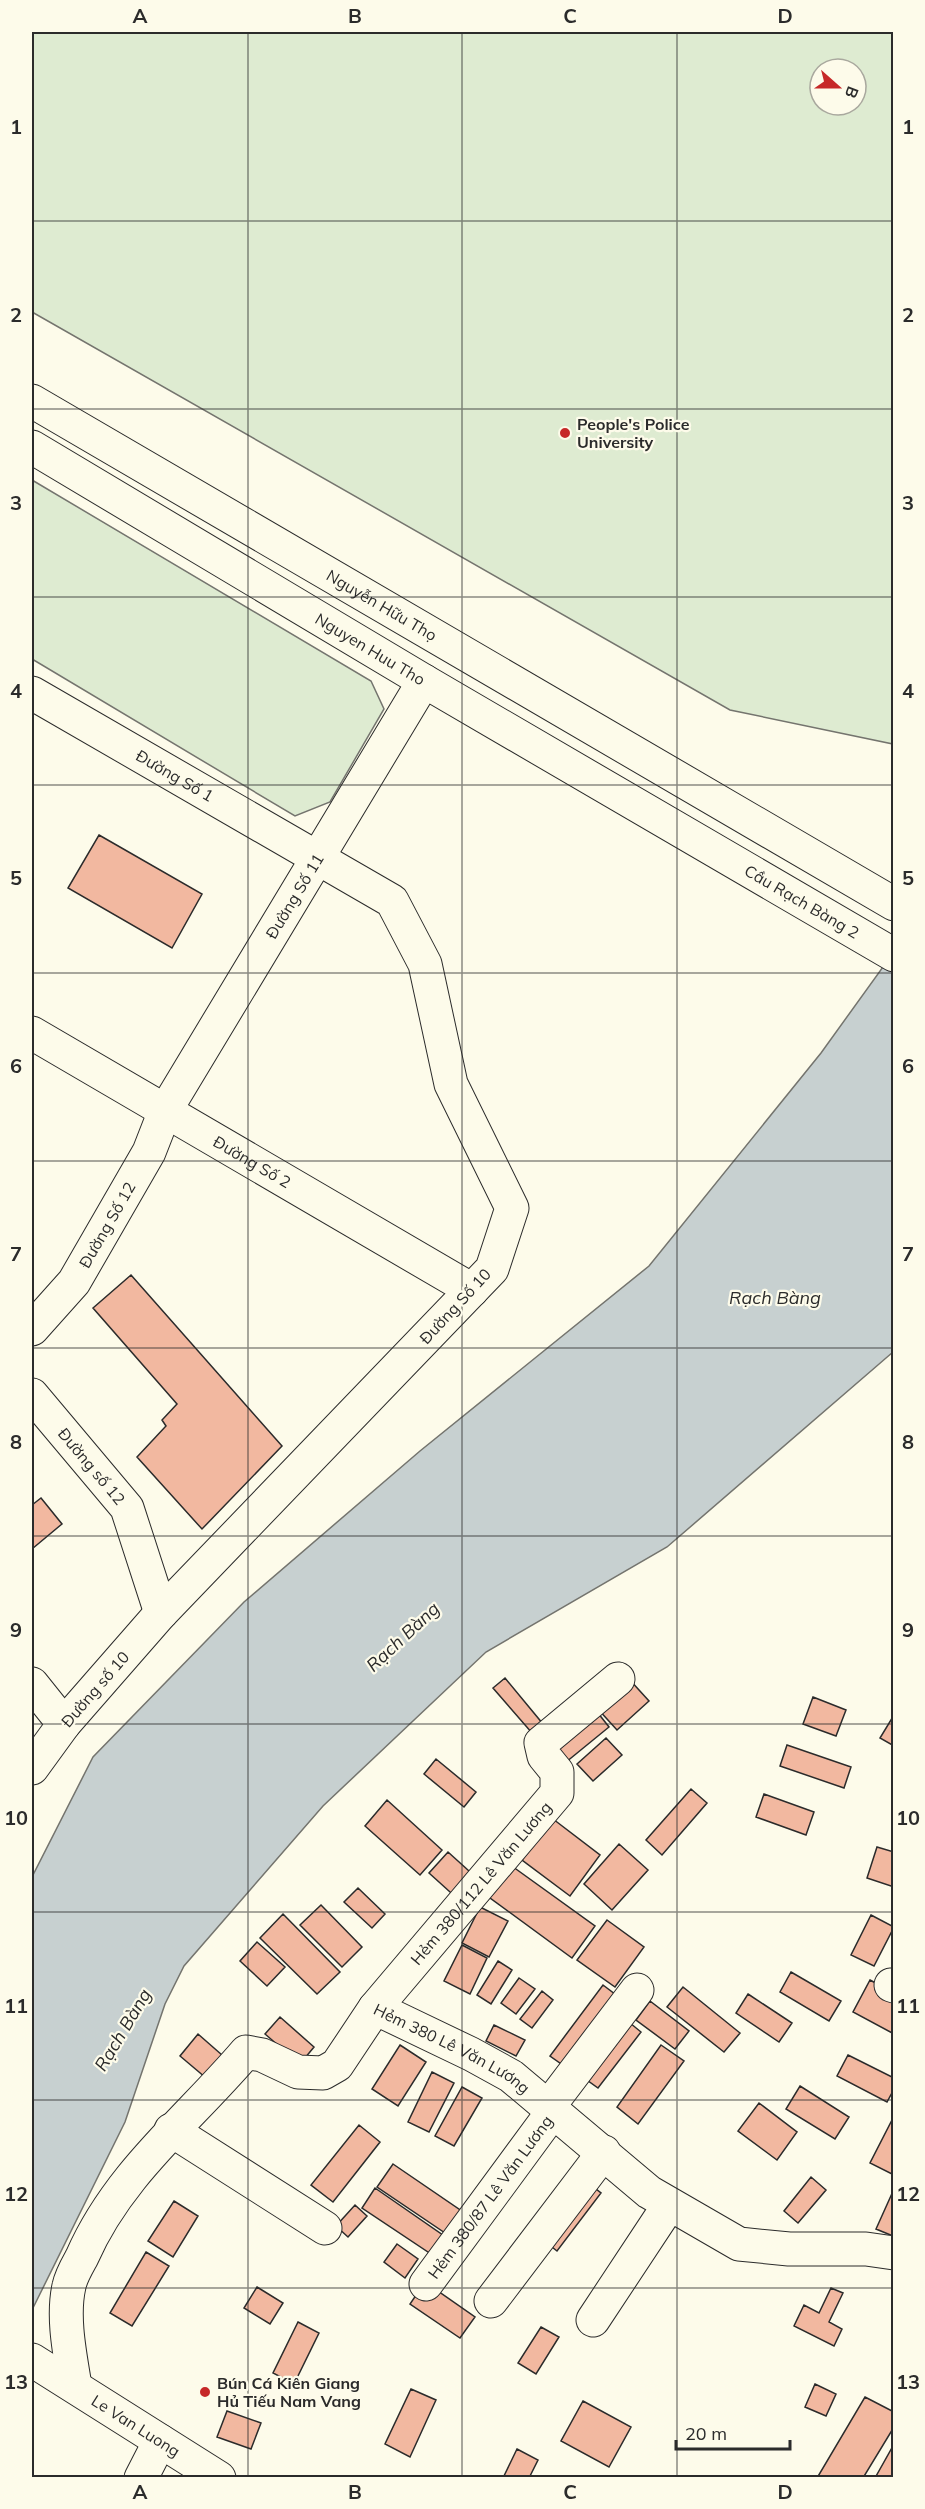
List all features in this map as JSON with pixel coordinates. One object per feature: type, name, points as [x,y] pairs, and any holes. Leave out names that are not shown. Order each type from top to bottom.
[{"type":"street","name":"Nguyễn Hữu Thọ","points":[[32,401],[894,904]]},
{"type":"street","name":"Nguyen Huu Tho","points":[[32,447],[424,681],[711,847]]},
{"type":"street","name":"Đường Số 11","points":[[165,1111],[424,681]]},
{"type":"street","name":"Đường Số 1","points":[[32,693],[317,860]]},
{"type":"street","name":"Cầu Rạch Bàng 2","points":[[711,847],[894,955]]},
{"type":"street","name":"Đường Số 10","points":[[161,1613],[492,1269],[512,1208],[451,1084],[425,964],[392,902],[317,860]]},
{"type":"street","name":"Đường Số 2","points":[[32,1033],[472,1290]]},
{"type":"street","name":"Đường Số 12","points":[[32,1329],[74,1282],[150,1152],[165,1111]]},
{"type":"street","name":"Đường số 12","points":[[32,1395],[126,1508],[161,1613]]},
{"type":"street","name":"Đường số 10","points":[[32,1768],[64,1724],[161,1613]]},
{"type":"street","name":"Hẻm 380/112 Lê Văn Lương","points":[[375,2008],[557,1793],[557,1772],[544,1756],[541,1743],[618,1679]]},
{"type":"street","points":[[32,1684],[64,1724]]},
{"type":"street","name":"Hẻm 380/87 Lê Văn Lương","points":[[426,2284],[637,1990]]},
{"type":"street","name":"Hẻm 380 Lê Văn Lương","points":[[54,2373],[67,2333],[69,2286],[90,2238],[111,2202],[171,2130],[200,2105],[246,2052],[262,2055],[298,2072],[323,2073],[337,2065],[375,2008],[511,2076],[649,2192],[739,2244],[789,2249],[866,2249],[894,2253]]},
{"type":"street","points":[[171,2130],[325,2228]]},
{"type":"street","points":[[492,2301],[604,2152]]},
{"type":"street","points":[[592,2320],[669,2205]]},
{"type":"street","name":"Le Van Luong","points":[[54,2373],[219,2478]]},
{"type":"street","points":[[141,2478],[160,2441]]},
{"type":"green space","name":"People's Police University","points":[[32,32],[893,32],[893,744],[730,710],[32,312]]},
{"type":"green space","points":[[32,480],[371,681],[384,709],[330,802],[295,816],[32,659]]},
{"type":"water","name":"Rạch Bàng","points":[[893,953],[893,1352],[667,1547],[486,1652],[323,1806],[184,1966],[165,2004],[125,2122],[32,2310],[32,1877],[93,1757],[244,1602],[420,1451],[649,1266],[821,1053]]},
{"type":"building","points":[[99,835],[202,894],[172,948],[68,888]]},
{"type":"building","points":[[131,1275],[282,1446],[202,1529],[137,1457],[166,1426],[162,1420],[177,1404],[93,1308]]},
{"type":"building","points":[[41,1498],[62,1524],[32,1549],[32,1505]]},
{"type":"building","points":[[505,1678],[543,1724],[532,1733],[493,1688]]},
{"type":"building","points":[[629,1679],[649,1701],[617,1730],[597,1708]]},
{"type":"building","points":[[813,1697],[846,1710],[836,1736],[803,1724]]},
{"type":"building","points":[[594,1708],[609,1727],[560,1767],[544,1748]]},
{"type":"building","points":[[894,1715],[894,1746],[880,1738]]},
{"type":"building","points":[[606,1738],[622,1755],[593,1781],[577,1764]]},
{"type":"building","points":[[787,1745],[851,1767],[844,1788],[780,1766]]},
{"type":"building","points":[[436,1759],[476,1792],[464,1807],[424,1774]]},
{"type":"building","points":[[691,1789],[707,1803],[662,1855],[646,1840]]},
{"type":"building","points":[[764,1794],[814,1812],[806,1835],[756,1817]]},
{"type":"building","points":[[387,1800],[442,1850],[420,1875],[365,1826]]},
{"type":"building","points":[[553,1819],[600,1855],[570,1896],[522,1860]]},
{"type":"building","points":[[619,1844],[648,1870],[612,1910],[584,1884]]},
{"type":"building","points":[[877,1847],[894,1852],[894,1887],[867,1878]]},
{"type":"building","points":[[448,1852],[479,1880],[460,1901],[429,1873]]},
{"type":"building","points":[[509,1864],[595,1926],[572,1958],[486,1895]]},
{"type":"building","points":[[358,1888],[385,1914],[372,1928],[344,1902]]},
{"type":"building","points":[[321,1905],[362,1947],[342,1967],[300,1925]]},
{"type":"building","points":[[480,1907],[508,1921],[489,1957],[462,1943]]},
{"type":"building","points":[[283,1914],[340,1972],[317,1994],[260,1938]]},
{"type":"building","points":[[871,1915],[894,1927],[874,1966],[851,1955]]},
{"type":"building","points":[[607,1920],[644,1947],[615,1987],[577,1960]]},
{"type":"building","points":[[257,1942],[285,1967],[267,1986],[240,1961]]},
{"type":"building","points":[[462,1945],[487,1958],[470,1994],[444,1981]]},
{"type":"building","points":[[498,1961],[512,1970],[491,2004],[477,1995]]},
{"type":"building","points":[[791,1972],[841,2001],[829,2021],[780,1992]]},
{"type":"building","points":[[519,1978],[535,1989],[516,2014],[501,2003]]},
{"type":"building","points":[[870,1980],[894,1993],[894,2034],[853,2012]]},
{"type":"building","points":[[603,1985],[620,1998],[567,2068],[550,2056]]},
{"type":"building","points":[[683,1987],[740,2033],[724,2052],[667,2007]]},
{"type":"building","points":[[542,1991],[553,2000],[532,2028],[520,2019]]},
{"type":"building","points":[[748,1994],[792,2023],[779,2042],[736,2013]]},
{"type":"building","points":[[650,2001],[689,2031],[675,2049],[636,2020]]},
{"type":"building","points":[[280,2017],[314,2047],[300,2064],[265,2034]]},
{"type":"building","points":[[624,2018],[641,2032],[598,2088],[580,2075]]},
{"type":"building","points":[[494,2025],[525,2040],[516,2056],[486,2041]]},
{"type":"building","points":[[198,2034],[230,2062],[212,2083],[180,2056]]},
{"type":"building","points":[[400,2045],[426,2062],[398,2106],[372,2089]]},
{"type":"building","points":[[661,2045],[684,2061],[638,2124],[617,2107]]},
{"type":"building","points":[[848,2055],[894,2078],[894,2089],[887,2102],[837,2076]]},
{"type":"building","points":[[432,2072],[454,2083],[429,2132],[408,2122]]},
{"type":"building","points":[[800,2086],[849,2117],[835,2139],[786,2109]]},
{"type":"building","points":[[462,2087],[482,2098],[454,2146],[435,2136]]},
{"type":"building","points":[[759,2103],[797,2132],[777,2160],[738,2131]]},
{"type":"building","points":[[892,2120],[894,2121],[894,2175],[870,2163]]},
{"type":"building","points":[[359,2125],[380,2142],[333,2202],[311,2185]]},
{"type":"building","points":[[393,2164],[469,2216],[454,2239],[377,2187]]},
{"type":"building","points":[[578,2175],[601,2193],[557,2251],[533,2232]]},
{"type":"building","points":[[811,2177],[826,2190],[798,2223],[784,2211]]},
{"type":"building","points":[[375,2188],[450,2240],[437,2258],[362,2208]]},
{"type":"building","points":[[894,2189],[894,2234],[893,2236],[876,2229]]},
{"type":"building","points":[[174,2201],[198,2216],[173,2257],[148,2241]]},
{"type":"building","points":[[355,2205],[367,2216],[348,2237],[336,2226]]},
{"type":"building","points":[[397,2244],[418,2259],[405,2278],[384,2262]]},
{"type":"building","points":[[146,2252],[169,2266],[132,2326],[110,2313]]},
{"type":"building","points":[[425,2282],[475,2317],[460,2338],[410,2304]]},
{"type":"building","points":[[257,2287],[283,2303],[270,2324],[244,2308]]},
{"type":"building","points":[[831,2288],[843,2293],[829,2322],[842,2329],[834,2346],[794,2326],[804,2305],[819,2313]]},
{"type":"building","points":[[298,2322],[319,2333],[294,2384],[273,2373]]},
{"type":"building","points":[[541,2327],[559,2337],[536,2374],[518,2363]]},
{"type":"building","points":[[815,2384],[836,2394],[826,2416],[805,2407]]},
{"type":"building","points":[[411,2389],[436,2400],[410,2457],[385,2444]]},
{"type":"building","points":[[865,2397],[894,2412],[894,2427],[863,2478],[817,2478]]},
{"type":"building","points":[[583,2401],[631,2427],[609,2467],[561,2441]]},
{"type":"building","points":[[227,2411],[261,2423],[251,2449],[217,2437]]},
{"type":"building","points":[[893,2446],[894,2478],[875,2478]]},
{"type":"building","points":[[517,2449],[538,2460],[529,2478],[503,2478]]},
{"type":"place","name":"People's Police University","points":[[565,433]]},
{"type":"place","name":"Bún Cá Kiên Giang Hủ Tiếu Nam Vang","points":[[205,2392]]}]
